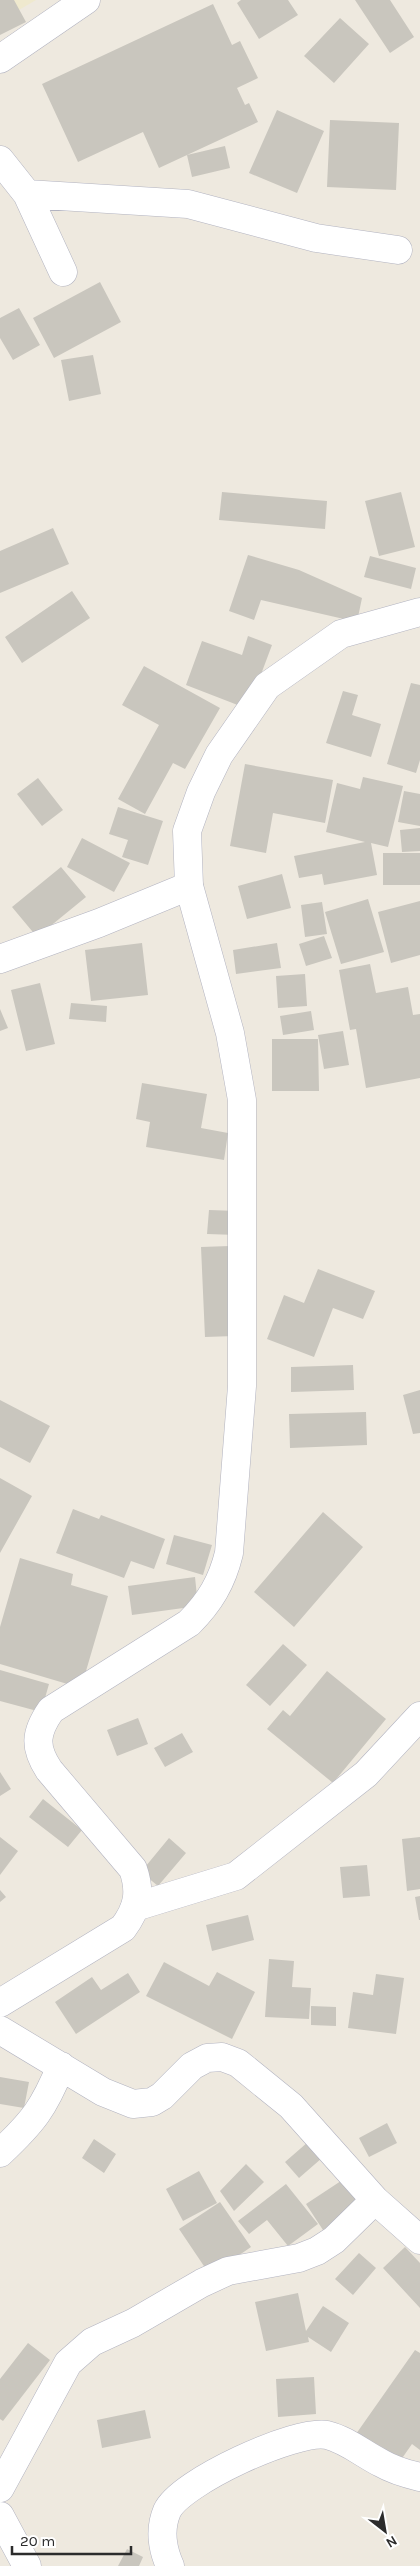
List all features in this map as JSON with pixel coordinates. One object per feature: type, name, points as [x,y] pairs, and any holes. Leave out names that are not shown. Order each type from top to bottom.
[{"type":"street","points":[[0,59],[86,0]]},
{"type":"street","points":[[0,160],[26,194],[63,272]]},
{"type":"street","points":[[26,194],[188,204],[316,238],[398,250]]},
{"type":"street","points":[[0,2003],[123,1928],[135,1908],[138,1884],[133,1869],[49,1770],[40,1756],[38,1741],[41,1724],[51,1710],[171,1635],[203,1609],[215,1592],[224,1573],[229,1553],[242,1386],[242,1100],[230,1033],[188,886],[187,831],[201,792],[219,755],[267,686],[341,634],[420,612]]},
{"type":"street","points":[[0,959],[99,923],[188,886]]},
{"type":"street","points":[[135,1908],[236,1876],[366,1774],[420,1716]]},
{"type":"street","points":[[0,2030],[102,2092],[124,2101],[141,2104],[152,2102],[162,2096],[192,2066],[207,2058],[222,2057],[238,2063],[291,2106],[375,2200],[420,2240]]},
{"type":"street","points":[[0,2152],[28,2126],[43,2106],[61,2066]]},
{"type":"street","points":[[0,2488],[68,2362],[92,2342],[133,2323],[202,2283],[228,2271],[299,2258],[317,2251],[334,2240],[375,2200]]},
{"type":"street","points":[[170,2566],[161,2535],[167,2510],[182,2493],[234,2463],[282,2444],[309,2435],[326,2435],[342,2440],[381,2463],[420,2477]]},
{"type":"street","points":[[0,2516],[27,2566]]},
{"type":"shaded area","points":[[0,0],[36,0],[0,21]]},
{"type":"building","points":[[0,0],[14,0],[26,22],[0,35]]},
{"type":"building","points":[[241,0],[288,0],[298,15],[259,39],[237,3]]},
{"type":"building","points":[[355,0],[390,0],[414,37],[390,53]]},
{"type":"building","points":[[213,4],[232,45],[240,41],[258,78],[237,88],[245,105],[249,103],[258,122],[159,168],[143,132],[78,162],[42,84]]},
{"type":"building","points":[[340,18],[369,44],[334,83],[304,56]]},
{"type":"building","points":[[277,110],[324,131],[297,193],[249,173]]},
{"type":"building","points":[[330,120],[399,123],[396,190],[327,187]]},
{"type":"building","points":[[225,146],[230,168],[192,177],[187,155]]},
{"type":"building","points":[[100,282],[121,322],[54,358],[33,318]]},
{"type":"building","points":[[19,308],[40,345],[13,360],[0,338],[0,318]]},
{"type":"building","points":[[93,355],[101,394],[69,401],[61,360]]},
{"type":"building","points":[[222,492],[327,501],[325,529],[219,520]]},
{"type":"building","points":[[401,492],[415,547],[379,556],[365,501]]},
{"type":"building","points":[[53,528],[69,564],[0,593],[0,551]]},
{"type":"building","points":[[248,555],[299,570],[362,598],[357,622],[261,600],[254,620],[229,611]]},
{"type":"building","points":[[370,556],[416,568],[411,589],[364,577]]},
{"type":"building","points":[[72,591],[90,618],[22,663],[5,637]]},
{"type":"building","points":[[248,636],[272,645],[248,709],[186,685],[202,641],[242,655]]},
{"type":"building","points":[[144,666],[220,708],[185,769],[173,763],[145,814],[118,799],[159,725],[122,705]]},
{"type":"building","points":[[411,683],[420,685],[420,760],[416,773],[387,764]]},
{"type":"building","points":[[343,691],[358,695],[352,715],[381,724],[371,757],[326,743]]},
{"type":"building","points":[[245,764],[333,780],[325,823],[273,813],[266,853],[230,846]]},
{"type":"building","points":[[363,777],[403,786],[388,847],[371,843],[377,875],[324,885],[322,874],[299,878],[294,856],[365,842],[326,832],[337,783],[360,789]]},
{"type":"building","points":[[38,778],[63,810],[42,826],[17,794]]},
{"type":"building","points":[[404,791],[420,794],[420,826],[398,822]]},
{"type":"building","points":[[118,807],[163,821],[148,865],[122,857],[128,840],[109,834]]},
{"type":"building","points":[[420,828],[420,851],[402,852],[400,830]]},
{"type":"building","points":[[82,838],[130,863],[114,892],[67,867]]},
{"type":"building","points":[[383,853],[420,853],[420,885],[383,885]]},
{"type":"building","points":[[61,867],[86,897],[37,937],[12,907]]},
{"type":"building","points":[[282,874],[291,908],[247,919],[238,886]]},
{"type":"building","points":[[368,899],[384,952],[341,964],[325,912]]},
{"type":"building","points":[[420,901],[420,955],[391,963],[378,912]]},
{"type":"building","points":[[322,902],[327,934],[305,937],[301,905]]},
{"type":"building","points":[[324,936],[332,958],[306,966],[299,944]]},
{"type":"building","points":[[142,943],[148,995],[91,1001],[85,950]]},
{"type":"building","points":[[277,943],[281,968],[236,974],[233,950]]},
{"type":"building","points":[[370,964],[376,993],[408,987],[413,1015],[420,1014],[420,1078],[366,1088],[356,1029],[350,1030],[339,970]]},
{"type":"building","points":[[305,974],[307,1006],[278,1008],[276,976]]},
{"type":"building","points":[[40,983],[55,1044],[26,1051],[11,990]]},
{"type":"building","points":[[71,1003],[107,1006],[106,1022],[69,1019]]},
{"type":"building","points":[[0,1009],[8,1028],[0,1031]]},
{"type":"building","points":[[311,1011],[314,1030],[283,1035],[280,1016]]},
{"type":"building","points":[[343,1031],[349,1065],[324,1069],[318,1035]]},
{"type":"building","points":[[272,1039],[318,1039],[319,1091],[272,1091]]},
{"type":"building","points":[[142,1083],[207,1094],[201,1128],[228,1133],[224,1160],[146,1147],[150,1122],[136,1119]]},
{"type":"building","points":[[209,1210],[238,1211],[237,1235],[207,1234]]},
{"type":"building","points":[[230,1246],[234,1336],[205,1337],[201,1247]]},
{"type":"building","points":[[318,1269],[375,1291],[363,1319],[333,1308],[314,1357],[267,1339],[284,1295],[304,1303]]},
{"type":"building","points":[[353,1365],[354,1390],[291,1392],[291,1367]]},
{"type":"building","points":[[420,1390],[420,1433],[413,1434],[403,1395]]},
{"type":"building","points":[[0,1400],[50,1426],[30,1463],[0,1447]]},
{"type":"building","points":[[366,1412],[367,1445],[290,1448],[289,1414]]},
{"type":"building","points":[[0,1478],[32,1496],[0,1553]]},
{"type":"building","points":[[73,1509],[99,1519],[101,1515],[165,1539],[154,1569],[131,1561],[124,1578],[56,1553]]},
{"type":"building","points":[[323,1512],[363,1547],[294,1627],[254,1592]]},
{"type":"building","points":[[174,1535],[212,1545],[203,1575],[166,1564]]},
{"type":"building","points":[[20,1558],[73,1574],[71,1585],[108,1596],[81,1688],[0,1664],[0,1627]]},
{"type":"building","points":[[195,1577],[198,1606],[132,1615],[128,1586]]},
{"type":"building","points":[[283,1644],[307,1665],[270,1706],[246,1685]]},
{"type":"building","points":[[0,1670],[49,1684],[41,1712],[0,1701]]},
{"type":"building","points":[[327,1671],[386,1719],[333,1783],[267,1729],[283,1710],[290,1716]]},
{"type":"building","points":[[138,1718],[148,1744],[117,1756],[107,1730]]},
{"type":"building","points":[[182,1733],[193,1752],[165,1767],[154,1748]]},
{"type":"building","points":[[0,1772],[11,1789],[0,1796]]},
{"type":"building","points":[[43,1799],[82,1830],[68,1847],[29,1817]]},
{"type":"building","points":[[0,1837],[18,1851],[0,1875]]},
{"type":"building","points":[[420,1837],[420,1889],[407,1891],[402,1839]]},
{"type":"building","points":[[169,1838],[186,1853],[158,1886],[141,1872]]},
{"type":"building","points":[[367,1865],[370,1896],[343,1898],[340,1867]]},
{"type":"building","points":[[0,1890],[6,1897],[0,1902]]},
{"type":"building","points":[[420,1896],[420,1920],[419,1920],[415,1897]]},
{"type":"building","points":[[248,1915],[254,1940],[212,1951],[206,1925]]},
{"type":"building","points":[[269,1959],[294,1961],[292,1987],[311,1988],[309,2019],[265,2017]]},
{"type":"building","points":[[164,1962],[209,1986],[217,1972],[255,1992],[232,2039],[146,1996]]},
{"type":"building","points":[[128,1973],[140,1992],[76,2034],[55,2002],[92,1977],[101,1990]]},
{"type":"building","points":[[376,1974],[404,1978],[396,2034],[348,2028],[353,1992],[373,1995]]},
{"type":"building","points":[[311,2006],[336,2007],[336,2026],[311,2025]]},
{"type":"building","points":[[0,2077],[29,2082],[24,2108],[0,2104]]},
{"type":"building","points":[[387,2123],[397,2143],[369,2157],[359,2138]]},
{"type":"building","points":[[94,2139],[116,2154],[104,2173],[82,2158]]},
{"type":"building","points":[[308,2142],[322,2158],[299,2178],[285,2162]]},
{"type":"building","points":[[246,2164],[264,2182],[234,2211],[220,2191]]},
{"type":"building","points":[[199,2171],[217,2203],[183,2221],[166,2189]]},
{"type":"building","points":[[347,2177],[364,2203],[323,2230],[306,2204]]},
{"type":"building","points":[[286,2184],[318,2224],[288,2246],[267,2220],[249,2234],[238,2221]]},
{"type":"building","points":[[220,2202],[251,2247],[210,2275],[179,2229]]},
{"type":"building","points":[[405,2247],[420,2263],[420,2308],[383,2268]]},
{"type":"building","points":[[359,2253],[376,2268],[353,2295],[335,2279]]},
{"type":"building","points":[[298,2293],[306,2331],[323,2306],[349,2323],[331,2352],[308,2337],[309,2342],[266,2351],[255,2302]]},
{"type":"building","points":[[28,2343],[50,2360],[3,2421],[0,2419],[0,2379]]},
{"type":"building","points":[[415,2350],[420,2353],[420,2450],[412,2444],[398,2464],[356,2434]]},
{"type":"building","points":[[314,2377],[316,2414],[278,2417],[276,2379]]},
{"type":"building","points":[[145,2410],[151,2438],[102,2448],[97,2420]]},
{"type":"building","points":[[127,2549],[143,2557],[139,2566],[118,2566]]}]
